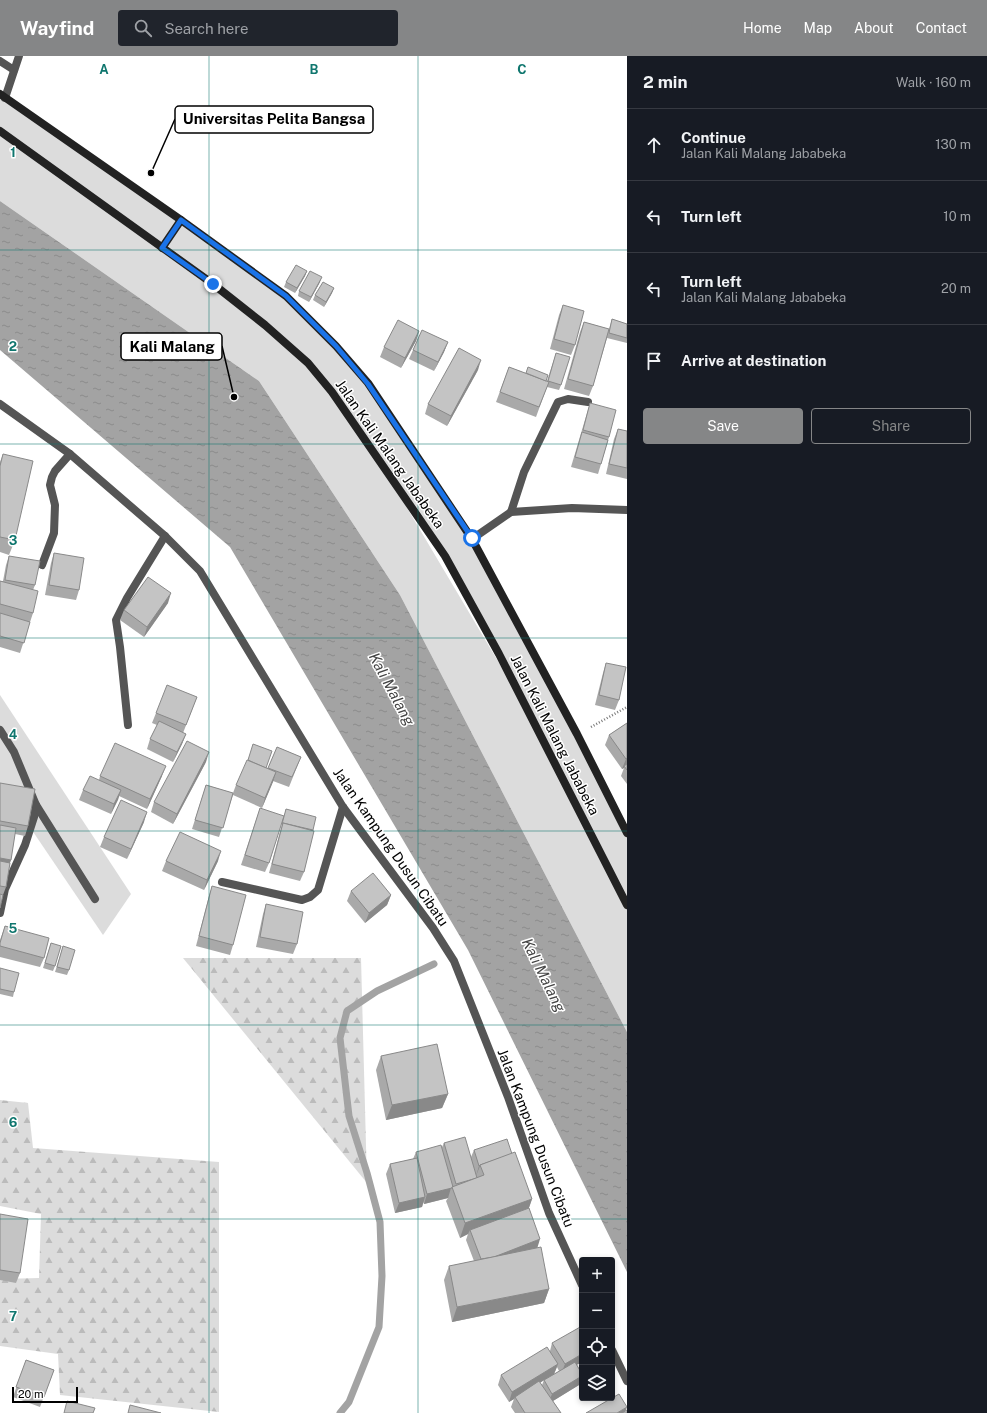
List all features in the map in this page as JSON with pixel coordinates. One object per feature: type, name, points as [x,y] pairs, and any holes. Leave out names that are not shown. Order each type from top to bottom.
[{"type":"main road","name":"Jalan Kali Malang Jababeka","points":[[3,96],[181,220],[286,296],[336,346],[368,384],[472,538],[577,734],[627,833]]},
{"type":"main road","name":"Jalan Kali Malang Jababeka","points":[[0,131],[162,248],[265,325],[308,363],[332,392],[445,556],[499,654],[627,905]]},
{"type":"main road","points":[[162,248],[181,220]]},
{"type":"street","points":[[3,96],[19,56]]},
{"type":"street","points":[[0,61],[14,70]]},
{"type":"street","points":[[511,512],[524,472],[558,402],[568,400],[588,402]]},
{"type":"street","name":"Jalan Kampung Dusun Cibatu","points":[[0,404],[70,454],[164,536],[200,571],[343,807],[433,928],[454,961],[508,1097],[549,1214],[579,1279]]},
{"type":"street","points":[[42,566],[54,533],[54,505],[50,485],[52,477],[55,471],[70,454]]},
{"type":"street","points":[[472,538],[511,512],[572,508],[627,510]]},
{"type":"street","points":[[128,725],[116,620],[127,598],[164,536]]},
{"type":"street","points":[[0,730],[14,752],[36,805],[95,899]]},
{"type":"street","points":[[0,913],[5,889],[25,845],[34,817],[36,805]]},
{"type":"street","points":[[222,882],[302,900],[310,897],[318,890],[343,807]]},
{"type":"street","points":[[615,1356],[627,1381]]},
{"type":"path","points":[[577,734],[627,707]]},
{"type":"green space","points":[[0,94],[286,296],[368,383],[472,539],[627,834],[627,1032],[400,595],[259,381],[0,201]],"holes":[[[394,486],[445,556],[518,695]]]},
{"type":"green space","points":[[0,695],[131,894],[103,935],[0,783]]},
{"type":"green space","points":[[183,958],[361,958],[367,1183]]},
{"type":"green space","points":[[0,1100],[28,1103],[33,1148],[219,1162],[219,1412],[60,1395],[58,1354],[0,1346],[0,1279],[39,1278],[41,1214],[0,1206]]},
{"type":"water","points":[[0,201],[259,381],[400,595],[627,1032],[627,1272],[468,950],[230,547],[0,350]]},
{"type":"building","points":[[296,265],[307,271],[297,288],[286,282]]},
{"type":"building","points":[[310,271],[322,277],[311,297],[299,291]]},
{"type":"building","points":[[323,282],[334,288],[326,302],[315,295]]},
{"type":"building","points":[[563,305],[584,311],[575,345],[554,339]]},
{"type":"building","points":[[612,319],[627,324],[627,338],[609,333]]},
{"type":"building","points":[[398,320],[419,331],[405,358],[384,347]]},
{"type":"building","points":[[584,322],[609,329],[593,386],[568,379]]},
{"type":"building","points":[[422,330],[448,342],[438,362],[413,350]]},
{"type":"building","points":[[459,348],[481,360],[451,416],[428,404]]},
{"type":"building","points":[[556,353],[570,357],[561,385],[548,381]]},
{"type":"building","points":[[509,367],[549,382],[539,407],[500,392]]},
{"type":"building","points":[[528,367],[548,375],[546,381],[526,373]]},
{"type":"building","points":[[590,403],[616,410],[609,437],[583,430]]},
{"type":"building","points":[[618,429],[627,431],[627,468],[609,464]]},
{"type":"building","points":[[582,432],[608,440],[601,464],[575,457]]},
{"type":"building","points":[[3,454],[33,461],[15,540],[0,537],[0,466]]},
{"type":"building","points":[[54,553],[84,558],[79,590],[49,585]]},
{"type":"building","points":[[9,556],[40,561],[35,585],[5,580]]},
{"type":"building","points":[[148,577],[171,593],[147,627],[124,610]]},
{"type":"building","points":[[0,581],[38,591],[33,613],[0,604]]},
{"type":"building","points":[[0,613],[30,622],[24,643],[0,636]]},
{"type":"building","points":[[606,663],[626,667],[619,700],[599,695]]},
{"type":"building","points":[[167,685],[197,697],[186,725],[156,713]]},
{"type":"building","points":[[159,721],[186,734],[177,752],[150,739]]},
{"type":"building","points":[[627,723],[627,758],[626,759],[609,735]]},
{"type":"building","points":[[187,741],[209,752],[177,814],[154,802]]},
{"type":"building","points":[[115,743],[166,766],[150,799],[100,776]]},
{"type":"building","points":[[253,744],[272,751],[266,768],[248,760]]},
{"type":"building","points":[[277,747],[301,757],[292,777],[268,768]]},
{"type":"building","points":[[247,760],[276,772],[265,798],[236,785]]},
{"type":"building","points":[[90,776],[121,790],[114,804],[83,790]]},
{"type":"building","points":[[0,783],[35,789],[28,826],[0,821]]},
{"type":"building","points":[[206,785],[233,793],[223,828],[195,820]]},
{"type":"building","points":[[121,800],[147,812],[131,849],[104,837]]},
{"type":"building","points":[[260,808],[284,816],[269,863],[245,855]]},
{"type":"building","points":[[286,809],[316,817],[313,830],[282,824]]},
{"type":"building","points":[[283,823],[314,831],[304,872],[272,864]]},
{"type":"building","points":[[0,825],[16,828],[11,860],[0,858]]},
{"type":"building","points":[[180,832],[221,851],[207,880],[166,861]]},
{"type":"building","points":[[0,861],[10,863],[6,887],[0,886]]},
{"type":"building","points":[[373,873],[391,895],[369,913],[351,891]]},
{"type":"building","points":[[212,886],[246,895],[233,945],[199,936]]},
{"type":"building","points":[[0,894],[3,895],[0,908]]},
{"type":"building","points":[[266,904],[303,912],[297,944],[260,937]]},
{"type":"building","points":[[5,926],[49,938],[44,958],[0,946]]},
{"type":"building","points":[[51,943],[61,946],[55,966],[45,963]]},
{"type":"building","points":[[63,946],[75,950],[69,970],[57,967]]},
{"type":"building","points":[[0,968],[19,973],[14,992],[0,989]]},
{"type":"building","points":[[437,1044],[448,1094],[392,1105],[381,1056]]},
{"type":"building","points":[[465,1137],[477,1178],[456,1184],[444,1143]]},
{"type":"building","points":[[507,1139],[512,1154],[479,1166],[474,1150]]},
{"type":"building","points":[[441,1145],[453,1187],[427,1194],[416,1152]]},
{"type":"building","points":[[515,1152],[532,1199],[465,1223],[452,1187],[484,1175],[480,1165]]},
{"type":"building","points":[[417,1158],[425,1197],[399,1203],[390,1164]]},
{"type":"building","points":[[529,1208],[540,1239],[494,1257],[481,1259],[470,1230]]},
{"type":"building","points":[[0,1214],[28,1219],[20,1273],[0,1270]]},
{"type":"building","points":[[541,1247],[549,1289],[457,1307],[449,1266]]},
{"type":"building","points":[[579,1328],[579,1356],[565,1364],[552,1343]]},
{"type":"building","points":[[547,1347],[558,1364],[512,1392],[501,1375]]},
{"type":"building","points":[[26,1360],[54,1370],[44,1397],[16,1387]]},
{"type":"building","points":[[575,1362],[579,1369],[579,1378],[552,1394],[544,1380]]},
{"type":"building","points":[[539,1381],[561,1413],[525,1413],[515,1397]]},
{"type":"building","points":[[619,1394],[627,1407],[617,1413],[586,1413],[607,1401],[615,1401],[615,1396]]},
{"type":"building","points":[[67,1401],[95,1408],[93,1413],[64,1413]]},
{"type":"building","points":[[130,1405],[161,1413],[128,1413]]},
{"type":"waterway","points":[[340,1413],[349,1402],[379,1327],[382,1276],[380,1222],[367,1173],[349,1116],[340,1038],[347,1011],[377,991],[434,964]]},
{"type":"place","name":"Universitas Pelita Bangsa","points":[[151,173]]},
{"type":"place","name":"Kali Malang","points":[[234,397]]},
{"type":"route","points":[[213,284],[162,248],[181,220],[286,296],[336,346],[368,384],[472,538]]}]
